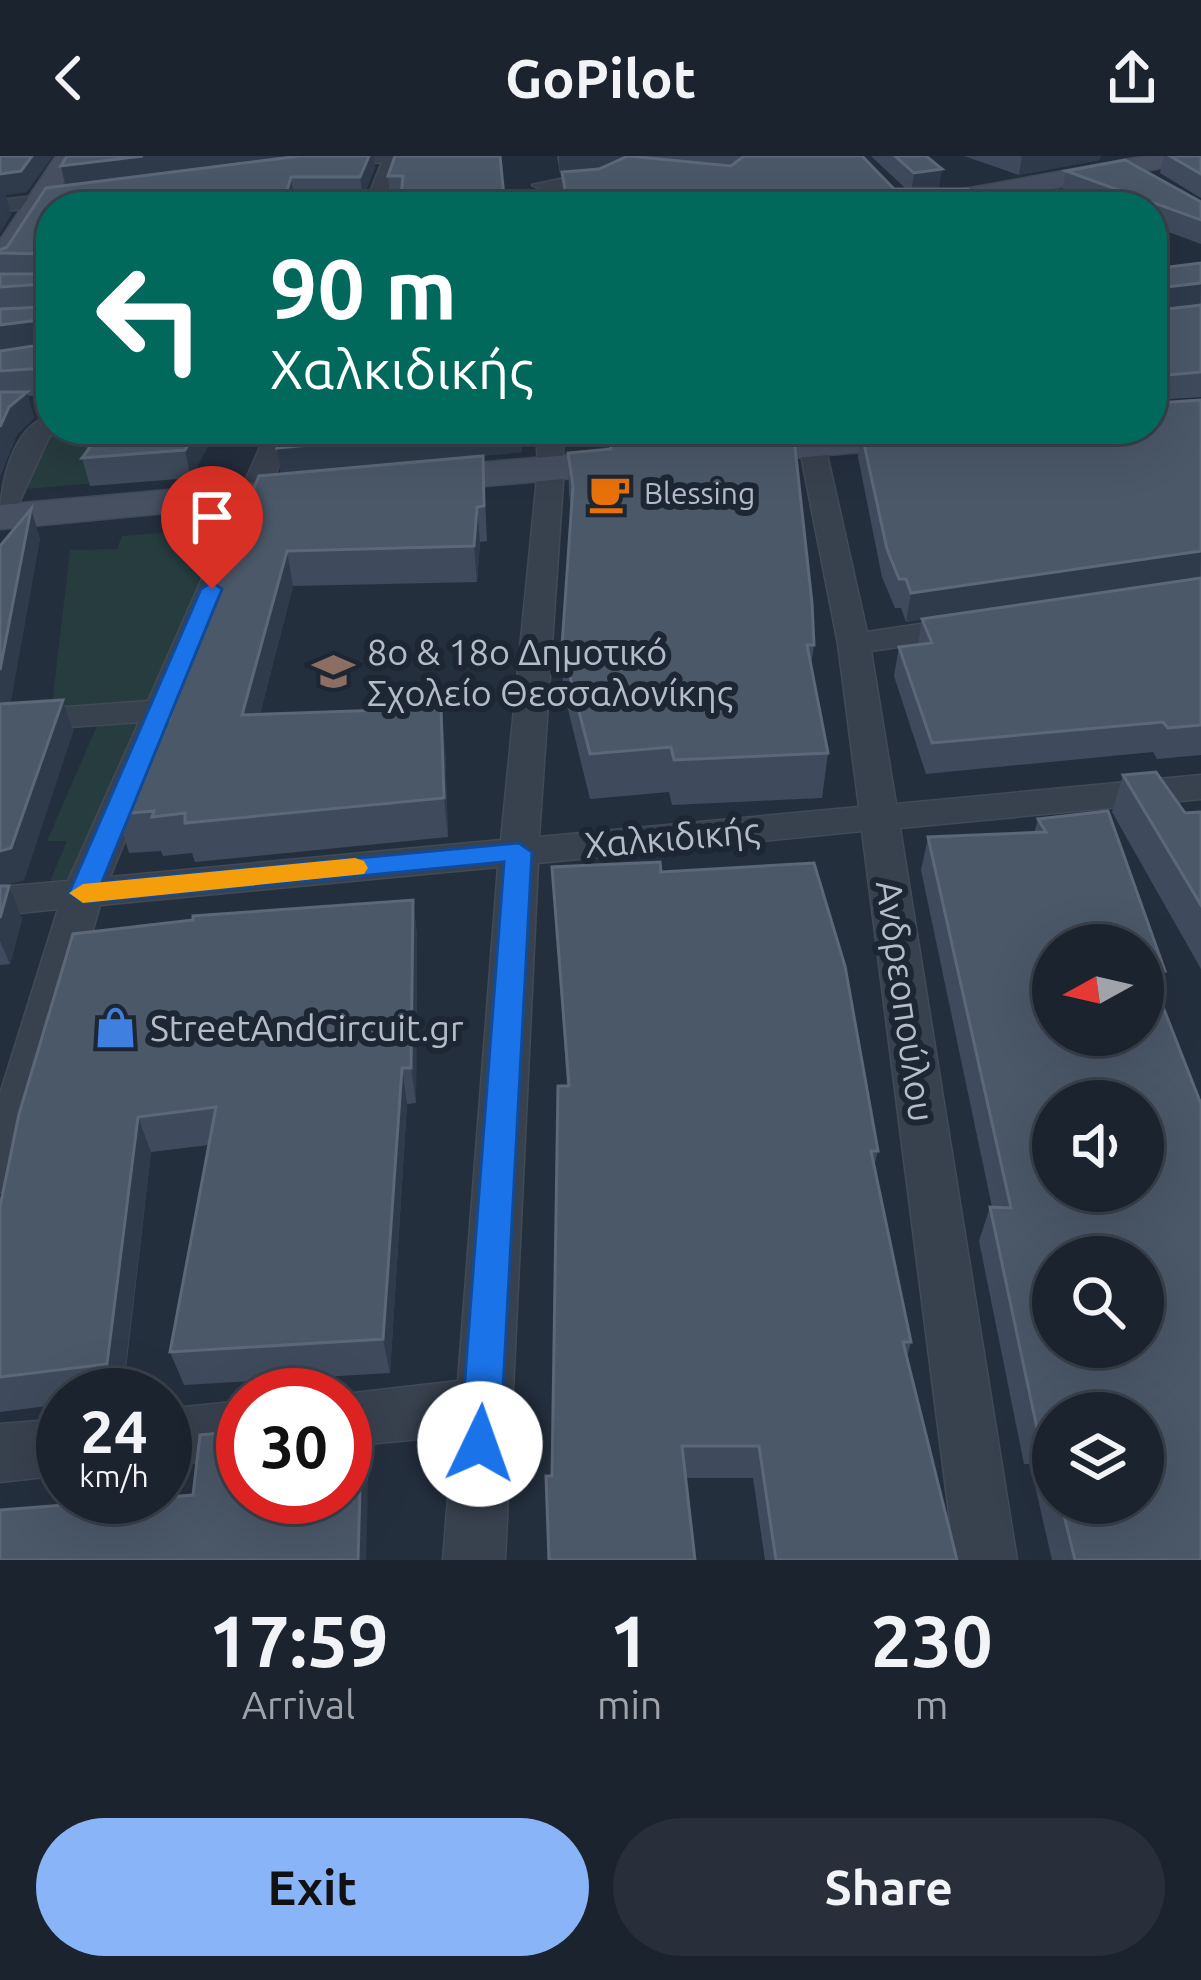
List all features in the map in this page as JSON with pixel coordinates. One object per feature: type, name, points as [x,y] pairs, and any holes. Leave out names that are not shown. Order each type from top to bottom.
[{"type":"main road","points":[[45,192],[68,156]]},
{"type":"main road","points":[[966,192],[1118,162],[1187,156]]},
{"type":"main road","points":[[1118,162],[1159,188]]},
{"type":"main road","points":[[0,262],[36,206]]},
{"type":"main road","points":[[0,516],[252,495],[550,449],[823,444]]},
{"type":"street","points":[[305,167],[390,156],[378,192]]},
{"type":"street","points":[[542,192],[540,177],[599,180],[625,165]]},
{"type":"street","points":[[0,206],[36,201]]},
{"type":"street","points":[[0,516],[36,438]]},
{"type":"street","points":[[0,1172],[83,893],[274,444]]},
{"type":"street","name":"Ανδρεοπούλου","points":[[812,445],[854,644],[986,1560]]},
{"type":"street","points":[[474,1560],[550,449]]},
{"type":"street","points":[[854,644],[993,623]]},
{"type":"street","points":[[0,722],[160,710]]},
{"type":"street","name":"Χαλκιδικής","points":[[0,901],[1201,787]]},
{"type":"street","points":[[372,1416],[482,1406]]},
{"type":"street","points":[[0,1453],[36,1450]]},
{"type":"green space","points":[[41,444],[132,444],[96,483],[25,489],[31,456]]},
{"type":"green space","points":[[228,528],[68,893],[45,893],[67,841],[47,841],[100,719],[50,722],[70,550],[117,549],[122,536]]},
{"type":"building","points":[[0,156],[32,156],[21,171],[0,174]]},
{"type":"building","points":[[67,156],[143,156],[61,166]]},
{"type":"building","points":[[300,156],[369,156],[360,177],[291,177],[286,192],[43,192]]},
{"type":"building","points":[[395,156],[500,156],[504,192],[401,192],[403,176],[388,176]]},
{"type":"building","points":[[628,156],[731,166],[744,156],[862,156],[894,189],[972,192],[565,192],[562,172],[599,169]]},
{"type":"building","points":[[895,156],[926,156],[942,169],[914,173]]},
{"type":"building","points":[[1170,156],[1201,156],[1201,174]]},
{"type":"building","points":[[1125,160],[1201,202],[1201,220],[1167,208],[1167,192],[1124,192],[1066,171]]},
{"type":"building","points":[[36,203],[36,254],[0,253]]},
{"type":"building","points":[[1201,263],[1201,283],[1167,287],[1167,267]]},
{"type":"building","points":[[0,274],[36,274],[36,285],[0,287]]},
{"type":"building","points":[[1201,305],[1201,372],[1167,375],[1167,309]]},
{"type":"building","points":[[36,307],[36,320],[0,325],[0,309]]},
{"type":"building","points":[[36,346],[36,369],[0,371],[0,351]]},
{"type":"building","points":[[0,392],[27,392],[9,407],[0,427]]},
{"type":"building","points":[[1201,400],[1201,551],[911,593],[906,579],[899,579],[887,549],[864,444],[1167,444],[1167,402]]},
{"type":"building","points":[[188,444],[185,450],[82,458],[91,446],[86,445]]},
{"type":"building","points":[[610,444],[795,444],[812,603],[814,645],[807,645],[828,753],[674,760],[671,747],[590,754],[562,646],[573,486],[568,453],[611,449]]},
{"type":"building","points":[[483,456],[484,506],[477,507],[474,546],[287,551],[242,715],[441,708],[444,798],[185,823],[185,813],[117,814],[153,722],[169,721],[219,570],[259,476]]},
{"type":"building","points":[[31,509],[0,670],[0,546]]},
{"type":"building","points":[[1201,578],[1201,725],[1168,728],[1163,722],[932,743],[899,647],[932,643],[922,619]]},
{"type":"building","points":[[63,700],[11,848],[0,851],[0,704]]},
{"type":"building","points":[[1156,772],[1185,813],[1201,812],[1201,905],[1123,775]]},
{"type":"building","points":[[1108,811],[1148,924],[1032,924],[1032,1056],[1164,1056],[1164,1009],[1201,1104],[1201,1560],[1075,1560],[1066,1524],[1164,1524],[1164,1392],[1032,1392],[1032,1405],[990,1207],[1011,1208],[928,837],[1046,832],[1038,819]]},
{"type":"building","points":[[660,862],[661,872],[814,863],[845,966],[878,1151],[871,1151],[911,1342],[903,1342],[957,1560],[776,1560],[759,1446],[682,1446],[695,1560],[549,1560],[546,1476],[552,1476],[558,1086],[569,1086],[552,867]]},
{"type":"building","points":[[0,886],[9,886],[0,918]]},
{"type":"building","points":[[413,900],[411,1068],[402,1068],[383,1339],[170,1352],[216,1107],[138,1117],[107,1364],[36,1368],[36,1373],[0,1377],[0,1207],[19,1114],[73,934],[193,920],[193,916]]},
{"type":"building","points":[[216,1434],[216,1524],[359,1524],[358,1560],[0,1560],[0,1510],[36,1507],[36,1524],[192,1524],[200,1435]]},
{"type":"slow traffic","points":[[83,893],[355,868]]},
{"type":"place","name":"Blessing","points":[[610,493]]},
{"type":"place","name":"8ο & 18ο Δημοτικό Σχολείο Θεσσαλονίκης","points":[[333,672]]},
{"type":"place","name":"StreetAndCircuit.gr","points":[[116,1027]]},
{"type":"route","points":[[212,589],[83,893],[519,852],[480,1444]]}]
